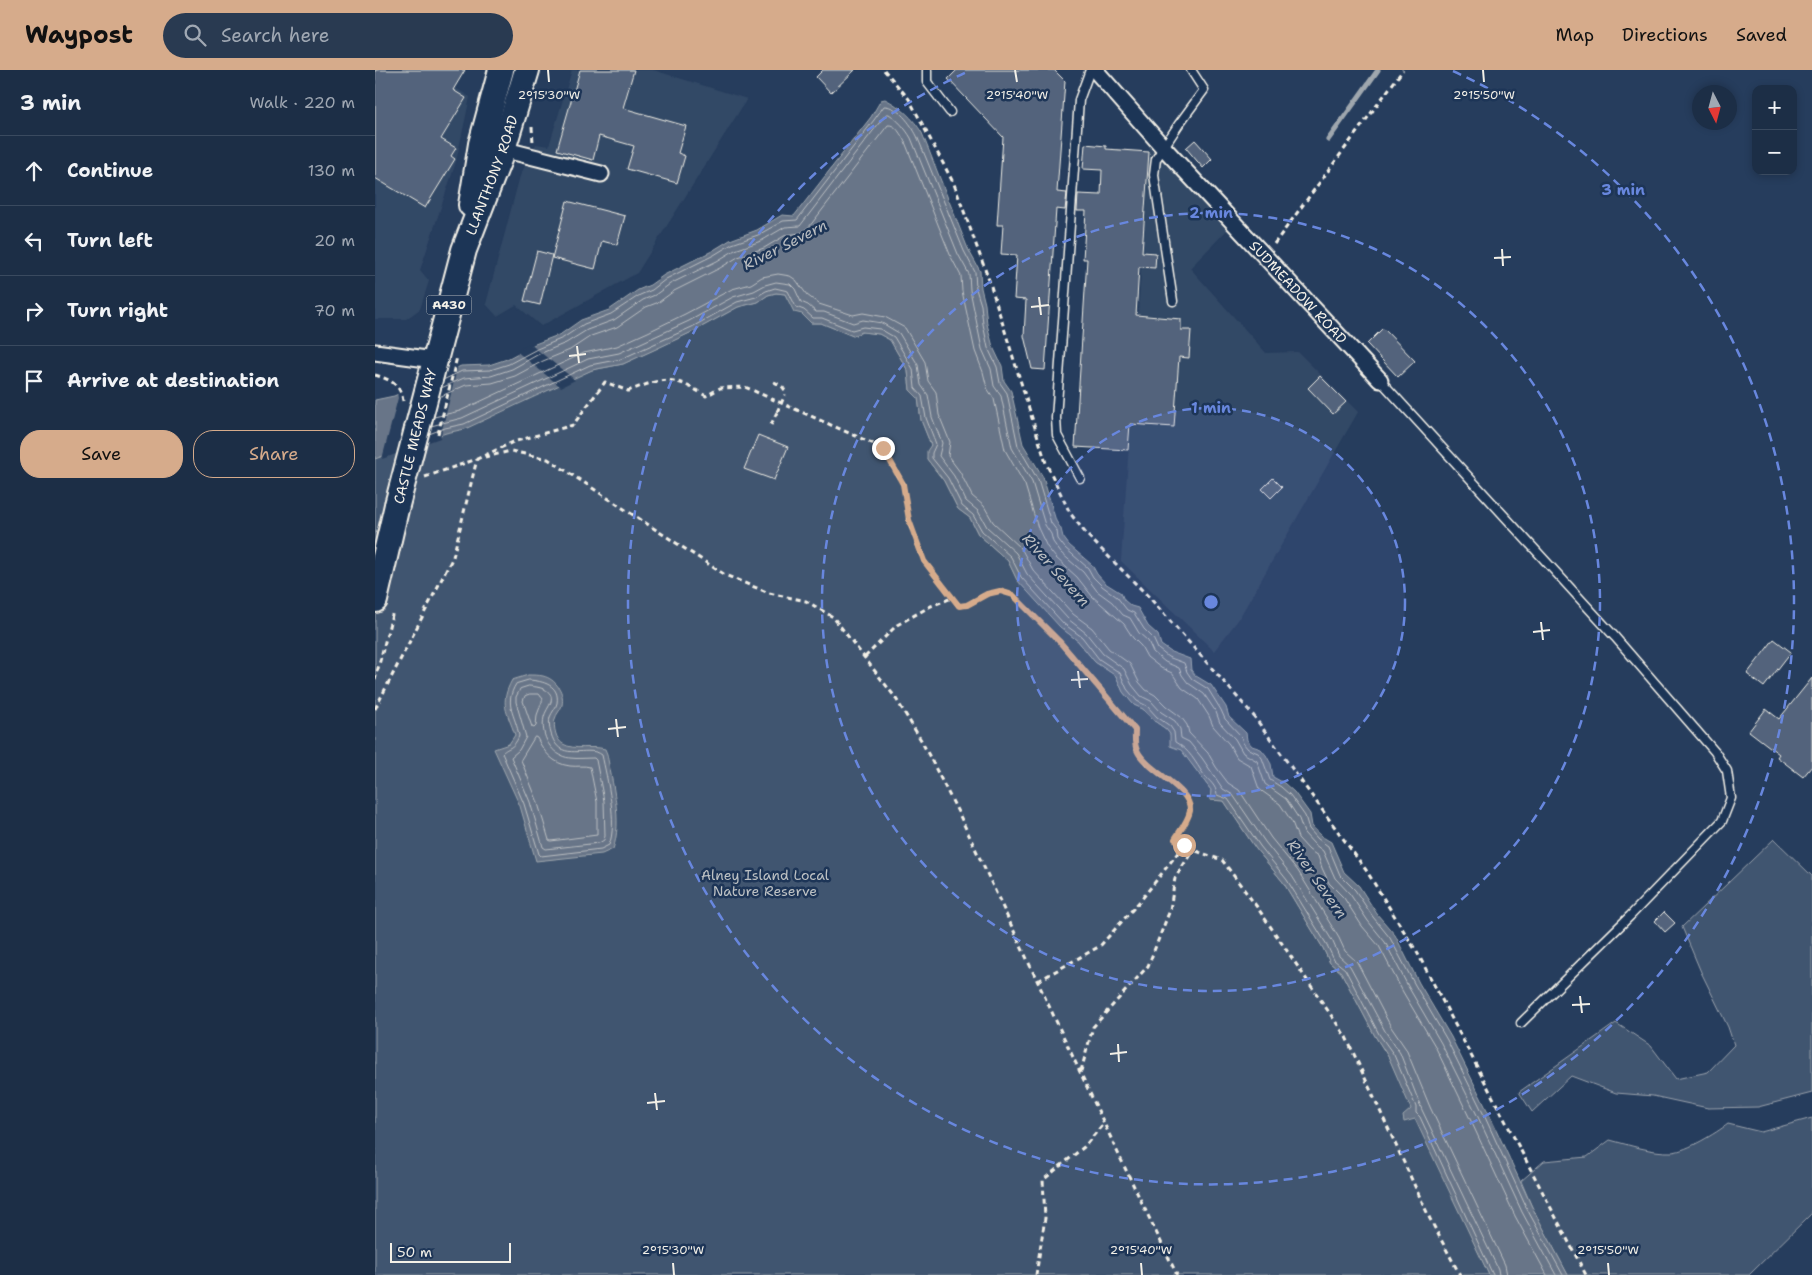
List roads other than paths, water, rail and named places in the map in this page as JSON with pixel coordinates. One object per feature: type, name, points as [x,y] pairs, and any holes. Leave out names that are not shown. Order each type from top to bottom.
[{"type":"main road","name":"LLANTHONY ROAD","points":[[441,360],[464,250],[492,147],[501,70]]},
{"type":"main road","name":"LLANTHONY ROAD","points":[[492,147],[527,70]]},
{"type":"main road","name":"CASTLE MEADS WAY","points":[[375,600],[397,505],[441,360]]},
{"type":"street","name":"SUDMEADOW ROAD","points":[[1095,70],[1163,148],[1380,380]]},
{"type":"street","points":[[492,147],[601,174]]},
{"type":"street","points":[[375,352],[441,360]]},
{"type":"lane","points":[[927,70],[927,82],[950,112]]},
{"type":"lane","points":[[1081,478],[1057,435],[1056,418],[1079,100],[1090,70]]},
{"type":"lane","points":[[1173,301],[1154,174],[1156,159],[1204,90],[1191,70]]},
{"type":"lane","points":[[1380,380],[1615,637],[1715,752],[1727,771],[1731,798],[1722,821],[1630,916],[1521,1023]]},
{"type":"water","name":"River Severn","points":[[885,99],[906,113],[922,133],[968,249],[980,271],[987,324],[993,347],[1002,366],[1004,381],[1011,391],[1023,444],[1043,477],[1056,521],[1063,537],[1069,545],[1092,565],[1105,583],[1121,593],[1124,600],[1131,606],[1138,608],[1148,626],[1158,635],[1161,645],[1171,652],[1190,659],[1191,670],[1196,676],[1211,685],[1226,707],[1229,717],[1246,733],[1247,740],[1252,746],[1261,749],[1266,755],[1271,764],[1273,777],[1284,783],[1294,792],[1310,814],[1312,826],[1321,836],[1331,842],[1344,872],[1359,886],[1377,914],[1395,935],[1419,983],[1451,1037],[1532,1207],[1568,1275],[1489,1275],[1415,1119],[1404,1122],[1403,1116],[1411,1109],[1389,1058],[1375,1036],[1341,972],[1330,963],[1283,882],[1256,849],[1224,801],[1210,800],[1211,790],[1181,750],[1170,746],[1170,734],[1166,729],[1153,720],[1143,709],[1134,705],[1123,692],[1116,676],[1095,662],[1078,641],[1060,627],[1017,580],[1008,561],[978,534],[970,518],[958,509],[944,481],[927,459],[927,451],[931,445],[921,420],[918,398],[910,390],[908,371],[890,340],[879,334],[862,332],[853,336],[821,323],[811,323],[802,314],[794,312],[785,294],[776,293],[768,295],[758,302],[738,307],[694,331],[623,364],[592,370],[465,429],[446,433],[375,459],[375,400],[394,396],[461,366],[489,365],[507,359],[535,344],[561,334],[581,320],[609,310],[638,290],[730,240],[757,230],[782,215],[794,216],[871,117],[881,100]]},
{"type":"water","points":[[528,675],[540,675],[548,678],[559,687],[563,700],[554,726],[557,736],[563,744],[573,747],[605,749],[614,789],[617,826],[613,849],[602,854],[536,861],[520,806],[494,749],[509,744],[515,735],[507,713],[506,695],[512,680]]},
{"type":"waterway","points":[[1328,140],[1378,70]]},
{"type":"park label","name":"Alney Island Local Nature Reserve","points":[[765,884]]}]
